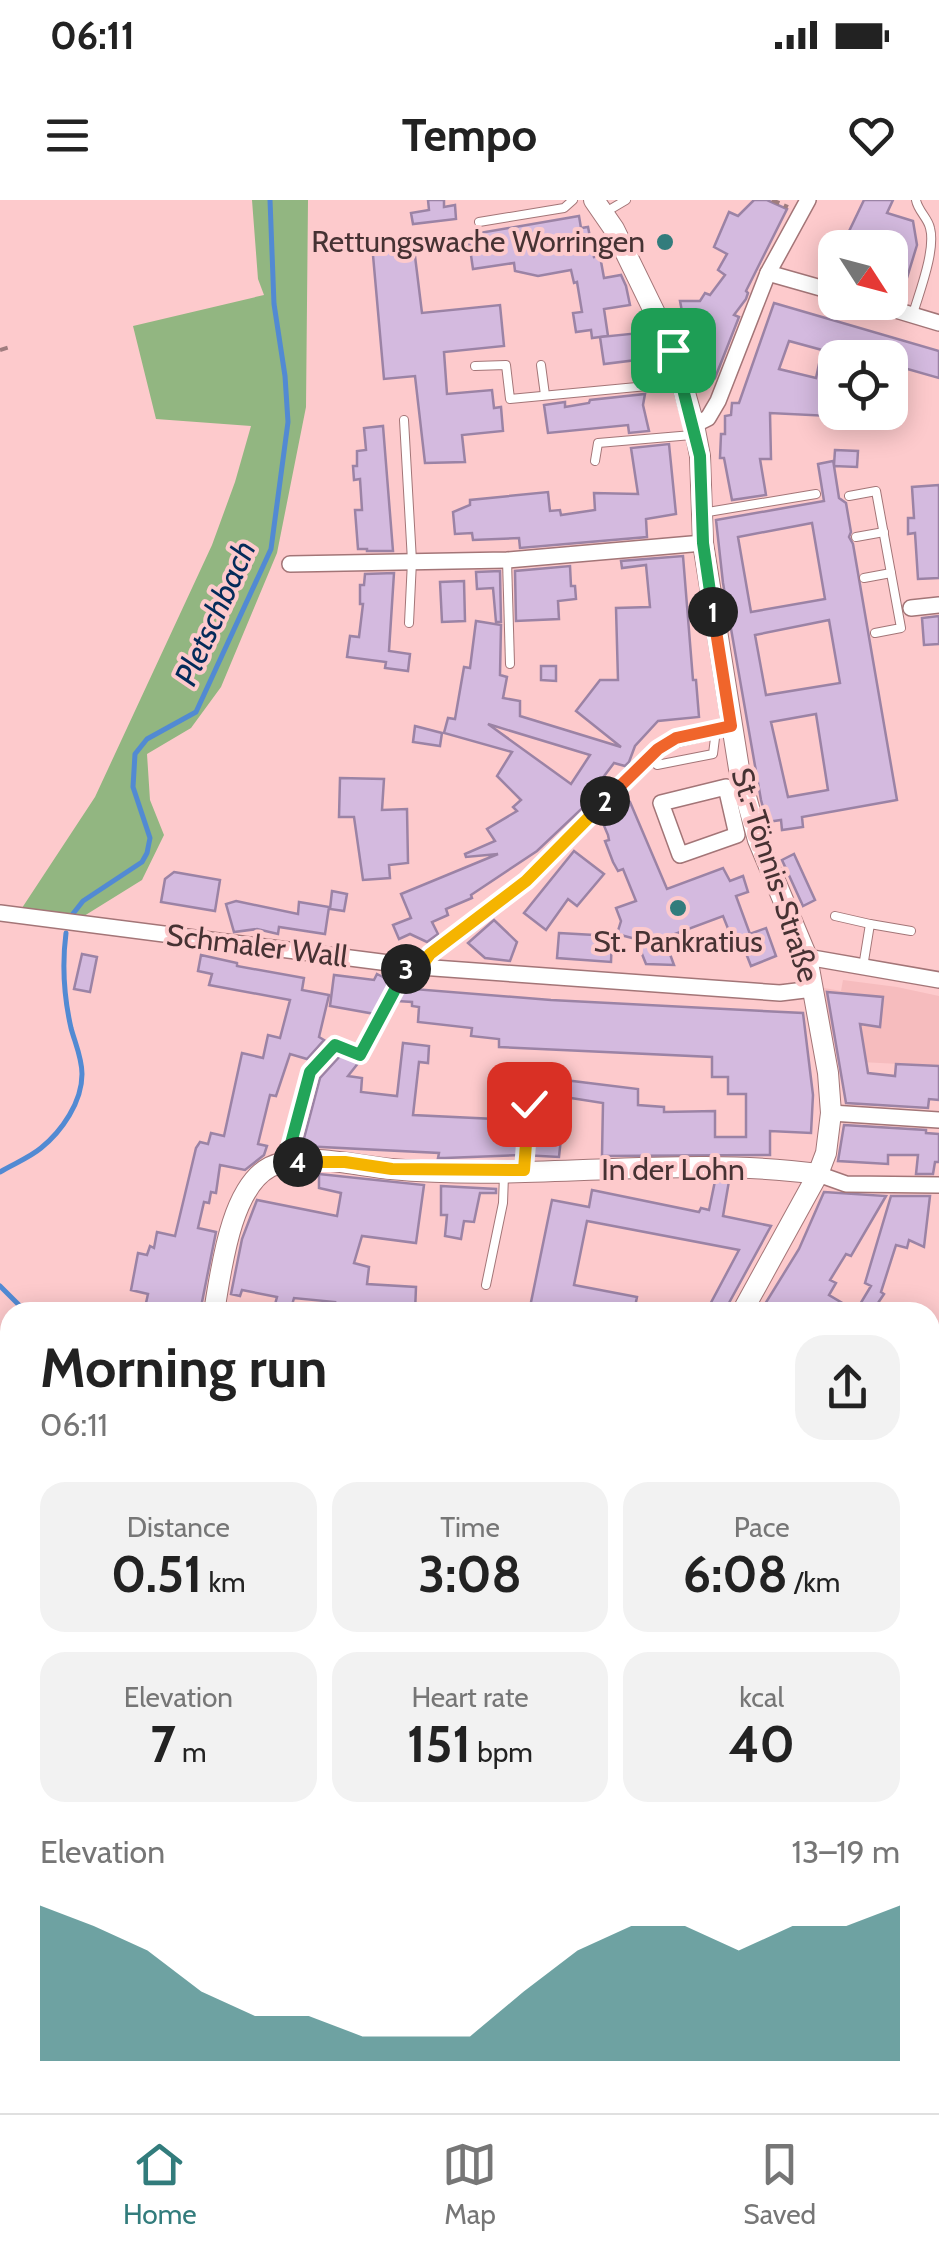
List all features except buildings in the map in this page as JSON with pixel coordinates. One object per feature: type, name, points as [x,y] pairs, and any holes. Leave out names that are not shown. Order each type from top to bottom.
[{"type":"main road","name":"St.-Tönnis-Straße","points":[[599,206],[648,295],[683,382],[695,430],[724,728],[744,825],[807,957],[828,1074],[831,1113],[826,1153],[748,1302]]},
{"type":"main road","name":"In der Lohn","points":[[286,1162],[345,1162],[392,1169],[658,1168],[818,1174]]},
{"type":"main road","points":[[216,1302],[239,1204],[257,1176],[286,1162]]},
{"type":"street","points":[[695,430],[718,401],[768,273],[808,200]]},
{"type":"street","points":[[768,273],[818,287]]},
{"type":"street","points":[[908,314],[939,323]]},
{"type":"street","points":[[290,564],[507,560],[703,543]]},
{"type":"street","points":[[904,609],[939,606]]},
{"type":"street","points":[[414,967],[526,881],[650,757],[676,738],[724,728]]},
{"type":"street","points":[[726,787],[744,825],[737,835],[680,855],[662,803],[726,787]]},
{"type":"street","name":"Schmaler Wall","points":[[0,913],[414,967],[780,993],[813,989]]},
{"type":"street","points":[[807,957],[939,980]]},
{"type":"street","points":[[286,1162],[310,1072],[335,1045]]},
{"type":"street","points":[[831,1113],[939,1120]]},
{"type":"street","points":[[818,1174],[846,1184],[939,1185]]},
{"type":"lane","points":[[479,222],[564,208],[573,200]]},
{"type":"lane","points":[[599,206],[626,200]]},
{"type":"lane","points":[[912,315],[928,265],[930,228],[916,200]]},
{"type":"lane","points":[[475,366],[506,364],[510,398],[683,382]]},
{"type":"lane","points":[[541,365],[545,396]]},
{"type":"lane","points":[[404,420],[412,561],[409,623]]},
{"type":"lane","points":[[595,460],[598,443],[695,430]]},
{"type":"lane","points":[[849,496],[876,491],[891,574],[904,609],[901,628],[875,633]]},
{"type":"lane","points":[[702,513],[816,494]]},
{"type":"lane","points":[[856,537],[884,532]]},
{"type":"lane","points":[[507,560],[510,664]]},
{"type":"lane","points":[[864,578],[891,574]]},
{"type":"lane","points":[[650,757],[657,765],[713,754],[724,728]]},
{"type":"lane","points":[[835,916],[911,931]]},
{"type":"lane","points":[[863,967],[870,924]]},
{"type":"lane","points":[[335,1045],[360,1055]]},
{"type":"lane","points":[[486,1285],[514,1170]]},
{"type":"path","points":[[0,350],[10,347]]},
{"type":"path","points":[[360,1055],[414,967]]},
{"type":"path","points":[[498,1098],[529,1104],[514,1170]]},
{"type":"shaded area","points":[[843,980],[939,996],[939,1066],[841,1061],[828,1021],[824,988],[841,991]]},
{"type":"green space","points":[[252,200],[308,200],[306,407],[277,553],[221,687],[191,728],[147,754],[150,800],[164,835],[142,880],[84,916],[20,911],[95,797],[212,545],[251,426],[156,419],[133,326],[264,295],[258,279]]},
{"type":"waterway","name":"Pletschbach","points":[[72,915],[83,901],[142,862],[147,853],[150,838],[133,787],[135,754],[147,739],[196,712],[271,549],[288,422],[274,304],[270,200]]},
{"type":"waterway","name":"Pletschbach","points":[[0,1172],[49,1141],[79,1095],[82,1068],[65,992],[66,933]]},
{"type":"waterway","name":"Pletschbach","points":[[0,1286],[16,1302]]},
{"type":"place","name":"Rettungswache Worringen","points":[[665,242]]},
{"type":"place","name":"St. Pankratius","points":[[678,908]]},
{"type":"route","points":[[529,1104],[524,1170],[392,1169],[345,1162],[286,1162],[310,1072],[335,1045],[360,1055],[407,966],[420,968],[430,954],[526,881],[658,749],[676,738],[731,726],[703,543],[700,456],[673,350]]}]
